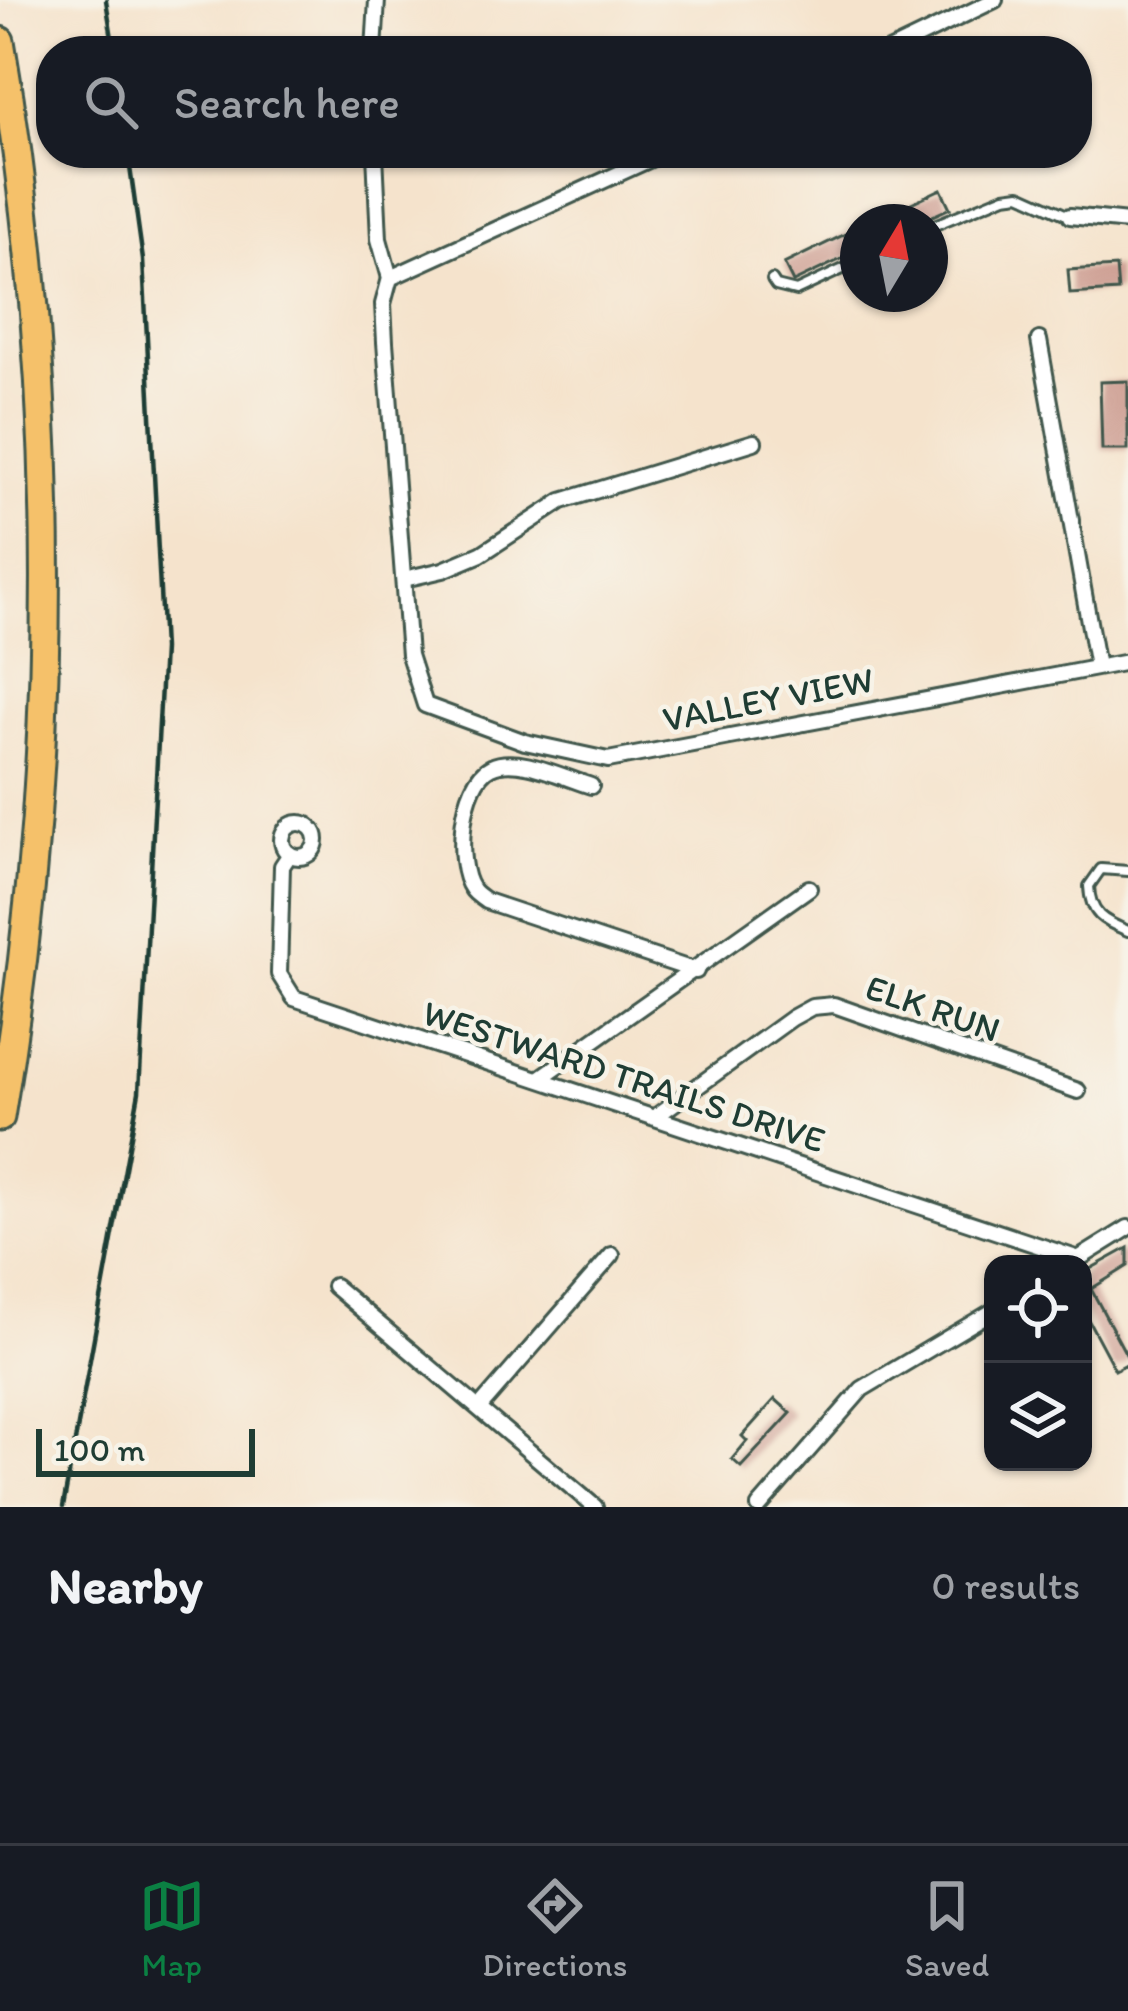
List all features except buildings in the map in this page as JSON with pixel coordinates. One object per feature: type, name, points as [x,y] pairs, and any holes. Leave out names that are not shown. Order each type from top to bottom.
[{"type":"highway","points":[[0,41],[36,311],[48,569],[37,829],[23,969],[0,1118]]},
{"type":"street","points":[[375,36],[377,0]]},
{"type":"street","points":[[920,36],[995,0]]},
{"type":"street","points":[[376,168],[380,239],[390,278],[383,304],[404,579],[482,554],[562,501],[754,442]]},
{"type":"street","points":[[390,278],[631,168]]},
{"type":"street","points":[[1070,216],[1128,222]]},
{"type":"street","points":[[1039,340],[1097,667]]},
{"type":"street","name":"VALLEY VIEW","points":[[404,579],[409,655],[425,705],[525,742],[608,760],[1128,662]]},
{"type":"street","points":[[591,786],[517,764],[494,765],[478,776],[468,794],[462,847],[470,886],[486,901],[696,971]]},
{"type":"street","name":"WESTWARD TRAILS DRIVE","points":[[290,854],[282,866],[279,974],[294,998],[1055,1255]]},
{"type":"street","points":[[539,1079],[809,888]]},
{"type":"street","name":"ELK RUN","points":[[655,1117],[792,1018],[812,1007],[834,1005],[1078,1091]]},
{"type":"street","points":[[1086,1255],[1128,1228]]},
{"type":"street","points":[[479,1408],[612,1255]]},
{"type":"street","points":[[334,1286],[595,1507]]},
{"type":"street","points":[[759,1507],[862,1389],[984,1315]]},
{"type":"lane","points":[[948,220],[1020,194],[1070,216]]},
{"type":"lane","points":[[772,280],[776,286],[796,291],[840,270]]},
{"type":"lane","points":[[1128,871],[1101,869],[1089,886],[1094,910],[1103,921],[1128,931]]},
{"type":"railway","points":[[106,0],[112,36]]},
{"type":"railway","points":[[63,1507],[139,1092],[163,649],[143,260],[130,168]]}]
